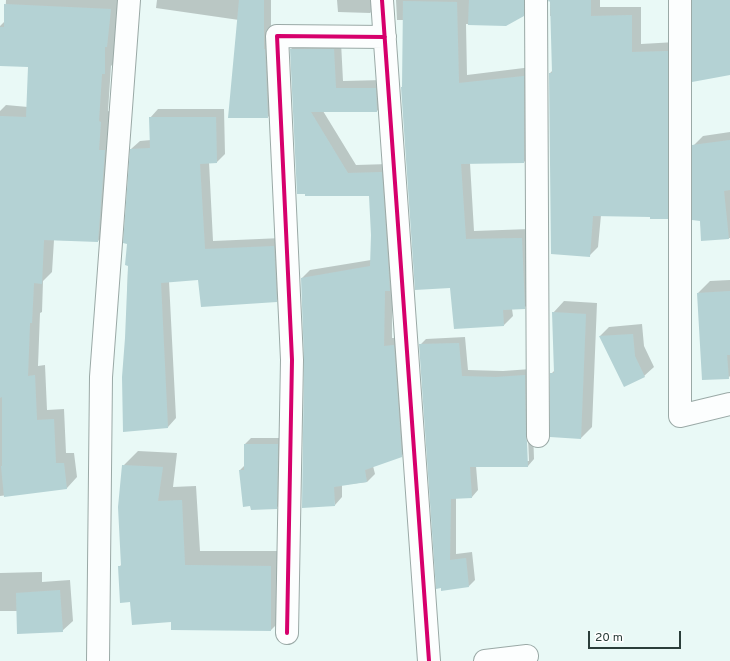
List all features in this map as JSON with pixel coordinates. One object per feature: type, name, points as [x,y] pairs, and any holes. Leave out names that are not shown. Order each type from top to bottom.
[{"type":"street","points":[[98,661],[101,377],[129,0]]},
{"type":"street","points":[[382,0],[429,661]]},
{"type":"street","points":[[536,0],[538,436]]},
{"type":"street","points":[[680,0],[680,416],[730,404]]},
{"type":"street","points":[[288,634],[292,360],[277,36],[385,37]]},
{"type":"street","points":[[485,661],[527,656]]},
{"type":"building","points":[[239,0],[264,0],[264,49],[268,118],[228,118]]},
{"type":"building","points":[[469,0],[524,0],[524,16],[506,26],[468,25]]},
{"type":"building","points":[[548,0],[591,0],[591,16],[632,15],[632,52],[668,51],[668,219],[650,219],[650,217],[593,216],[590,257],[551,254],[549,73],[552,73],[550,1],[549,2]]},
{"type":"building","points":[[692,0],[730,0],[730,75],[692,82]]},
{"type":"building","points":[[403,1],[457,2],[459,83],[524,76],[524,163],[461,164],[466,239],[522,238],[525,309],[503,310],[504,326],[454,329],[450,288],[415,290],[401,87]]},
{"type":"building","points":[[4,4],[111,9],[107,47],[105,47],[105,74],[102,74],[99,121],[101,122],[99,150],[105,150],[98,242],[44,240],[42,284],[34,283],[32,323],[30,323],[28,376],[35,375],[37,420],[54,419],[56,463],[64,463],[67,489],[4,497],[1,466],[2,397],[0,398],[0,116],[26,117],[28,67],[0,66],[0,27],[4,27]]},
{"type":"building","points":[[290,49],[334,49],[336,88],[376,88],[377,112],[311,112],[348,173],[382,172],[390,291],[385,291],[384,346],[394,345],[402,457],[365,470],[367,482],[334,487],[335,506],[302,508],[304,360],[301,278],[370,266],[371,235],[369,196],[305,196],[305,194],[297,194]]},
{"type":"building","points":[[149,117],[216,117],[217,163],[200,164],[205,249],[274,246],[277,302],[201,307],[198,280],[161,283],[168,428],[123,432],[122,377],[128,266],[125,265],[127,244],[123,243],[130,149],[150,148]]},
{"type":"building","points":[[730,140],[730,190],[724,191],[729,239],[701,241],[700,221],[692,220],[692,145]]},
{"type":"building","points":[[730,291],[730,355],[727,355],[729,379],[702,380],[697,293]]},
{"type":"building","points":[[552,312],[586,314],[581,439],[550,437],[550,373],[554,373]]},
{"type":"building","points":[[633,334],[635,356],[645,377],[624,387],[599,336]]},
{"type":"building","points":[[459,343],[462,376],[496,377],[525,375],[528,467],[470,467],[472,498],[451,499],[450,560],[466,558],[469,587],[441,591],[441,588],[436,589],[419,344]]},
{"type":"building","points":[[244,444],[278,444],[277,509],[251,510],[250,506],[243,507],[239,470],[244,470]]},
{"type":"building","points":[[122,465],[163,467],[158,501],[182,500],[185,565],[271,566],[271,631],[171,630],[171,622],[132,625],[130,602],[120,603],[118,566],[121,566],[118,507]]},
{"type":"building","points":[[60,590],[63,632],[17,634],[16,593]]},
{"type":"cycle path","points":[[382,0],[429,661]]},
{"type":"cycle path","points":[[287,633],[292,360],[277,36],[385,37]]}]
